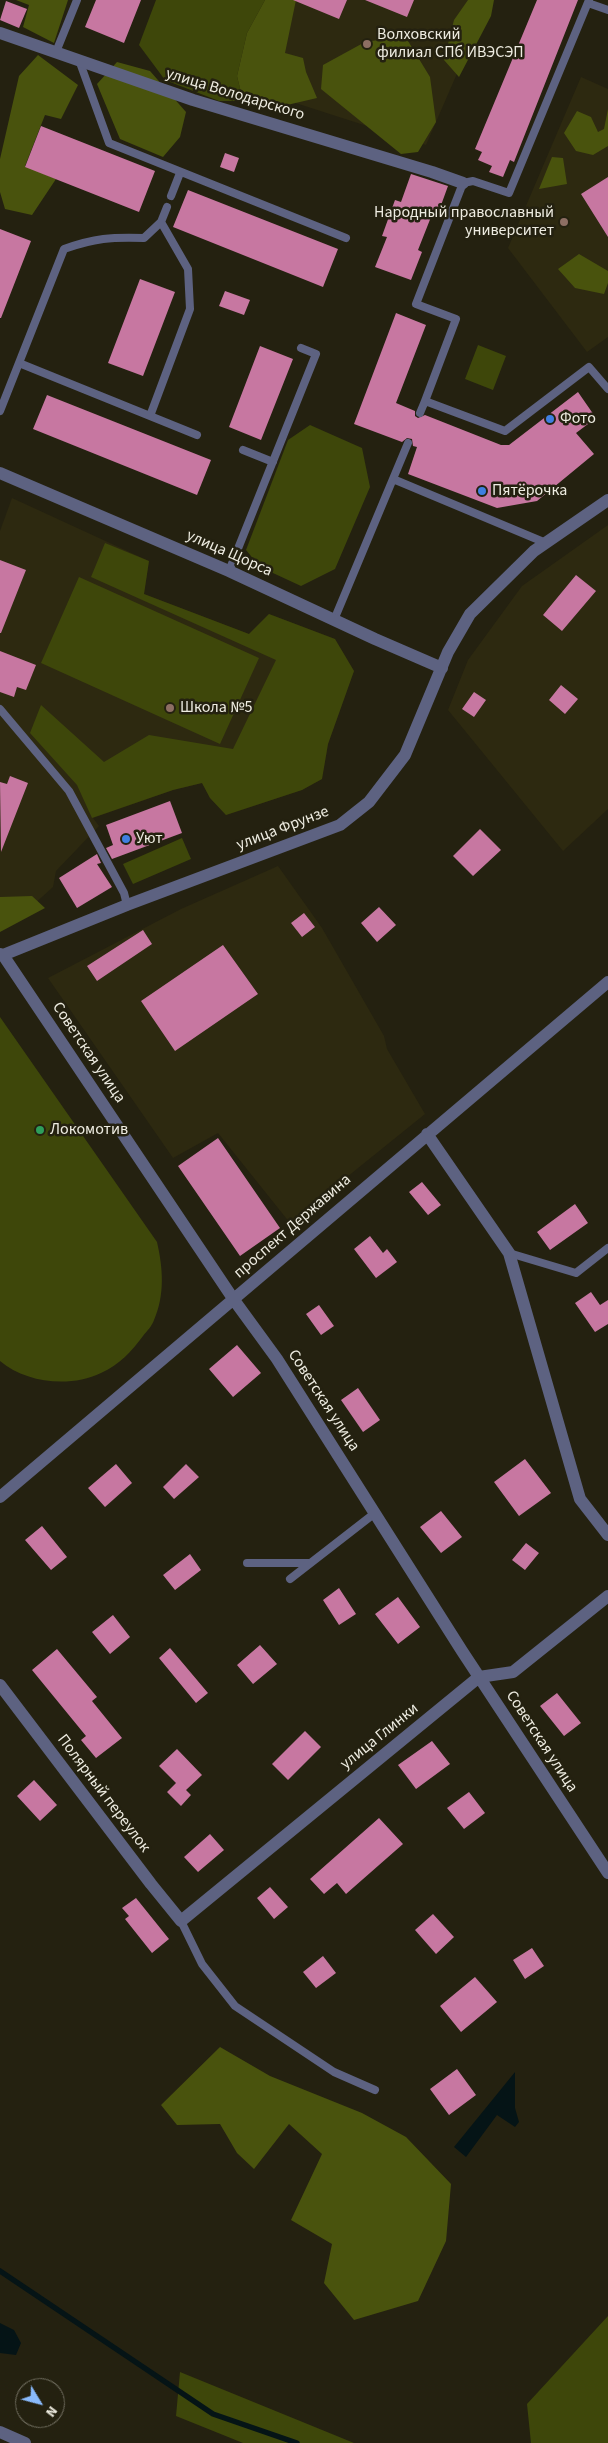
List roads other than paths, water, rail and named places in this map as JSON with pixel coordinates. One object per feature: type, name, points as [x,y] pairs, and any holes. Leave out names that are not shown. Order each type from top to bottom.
[{"type":"street","name":"улица Володарского","points":[[0,33],[193,100],[463,183]]},
{"type":"street","name":"улица Щорса","points":[[1,475],[229,571],[442,668]]},
{"type":"street","name":"улица Фрунзе","points":[[2,955],[127,905],[340,825],[369,802],[405,755],[448,652],[470,614],[534,551],[608,500]]},
{"type":"street","name":"Советская улица","points":[[2,955],[234,1300],[277,1359],[479,1677],[608,1873]]},
{"type":"street","name":"проспект Державина","points":[[0,1497],[608,982]]},
{"type":"street","points":[[427,1134],[509,1253],[580,1498],[608,1535]]},
{"type":"street","points":[[479,1677],[513,1672],[608,1596]]},
{"type":"street","name":"улица Глинки","points":[[181,1921],[479,1677]]},
{"type":"street","name":"Полярный переулок","points":[[0,1685],[150,1884],[181,1921]]},
{"type":"street","points":[[0,2432],[25,2443]]},
{"type":"lane","points":[[56,52],[76,0]]},
{"type":"lane","points":[[420,413],[456,319],[416,304],[463,183],[473,181],[509,193],[589,1],[608,10]]},
{"type":"lane","points":[[79,60],[109,143],[346,238]]},
{"type":"lane","points":[[171,196],[180,173]]},
{"type":"lane","points":[[0,411],[64,249],[92,239],[114,237],[144,238],[162,222],[167,207]]},
{"type":"lane","points":[[150,416],[190,309],[188,269],[162,222]]},
{"type":"lane","points":[[229,571],[316,354],[301,348]]},
{"type":"lane","points":[[19,363],[197,435]]},
{"type":"lane","points":[[425,401],[505,431],[589,367],[608,389]]},
{"type":"lane","points":[[334,620],[408,444]]},
{"type":"lane","points":[[243,450],[273,462]]},
{"type":"lane","points":[[393,479],[546,543]]},
{"type":"lane","points":[[0,709],[69,791],[124,893],[127,905]]},
{"type":"lane","points":[[509,1253],[576,1273],[608,1248]]},
{"type":"lane","points":[[290,1579],[375,1513]]},
{"type":"lane","points":[[248,1563],[310,1563]]},
{"type":"lane","points":[[181,1921],[202,1964],[235,2006],[334,2072],[375,2090]]},
{"type":"waterway","points":[[0,2271],[213,2414],[297,2443]]},
{"type":"place","name":"Волховский филиал СПб ИВЭСЭП","points":[[367,44]]},
{"type":"place","name":"Народный православный университет","points":[[564,222]]},
{"type":"place","name":"Фото","points":[[550,419]]},
{"type":"place","name":"Пятёрочка","points":[[482,491]]},
{"type":"place","name":"Школа №5","points":[[170,708]]},
{"type":"place","name":"Уют","points":[[126,839]]},
{"type":"place","name":"Локомотив","points":[[40,1130]]}]
